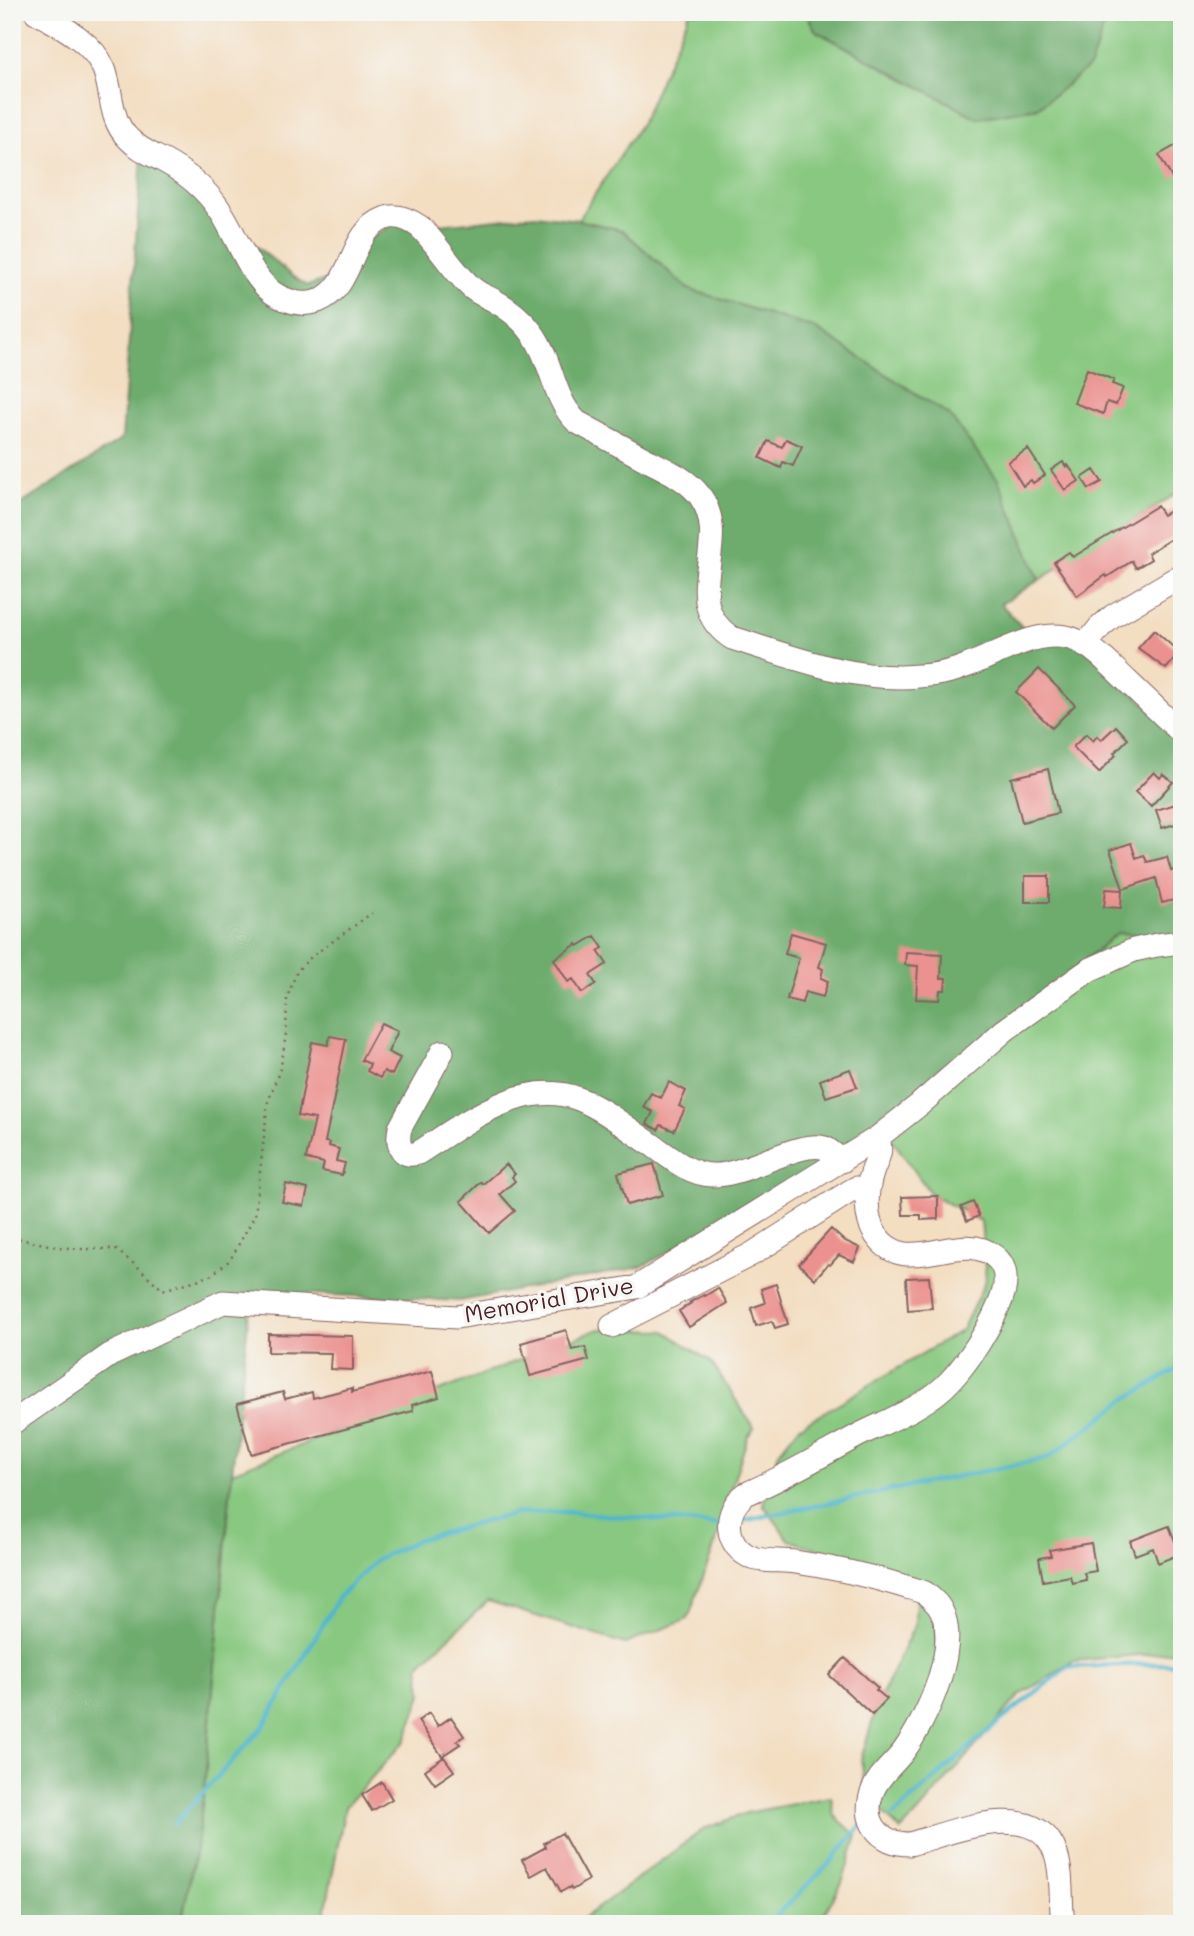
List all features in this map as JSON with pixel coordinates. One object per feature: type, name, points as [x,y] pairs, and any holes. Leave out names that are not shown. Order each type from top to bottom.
[{"type":"street","points":[[36,12],[74,34],[91,49],[104,69],[114,116],[126,137],[186,174],[203,188],[220,209],[260,279],[275,294],[299,304],[324,299],[341,284],[360,241],[371,226],[390,217],[412,221],[420,227],[459,276],[475,290],[514,313],[526,325],[544,354],[567,413],[577,422],[673,474],[700,496],[713,529],[705,597],[708,611],[722,632],[732,638],[825,667],[900,677],[955,670],[1020,644],[1051,636],[1073,639],[1117,671],[1182,733]]},
{"type":"street","points":[[1085,646],[1113,616],[1182,575]]},
{"type":"street","name":"Memorial Drive","points":[[12,1423],[110,1355],[223,1302],[457,1317],[637,1287],[877,1138],[1005,1030],[1089,970],[1134,950],[1182,942]]},
{"type":"street","points":[[442,1052],[400,1128],[398,1141],[406,1154],[418,1153],[495,1107],[517,1098],[547,1093],[570,1096],[592,1105],[680,1164],[702,1174],[731,1173],[813,1146],[823,1147],[842,1161]]},
{"type":"street","points":[[877,1138],[881,1149],[868,1197],[870,1222],[877,1237],[893,1251],[906,1255],[962,1248],[987,1252],[999,1262],[1005,1275],[1006,1284],[1001,1300],[987,1329],[943,1388],[907,1411],[740,1498],[732,1510],[730,1533],[741,1551],[752,1557],[814,1564],[887,1581],[924,1592],[937,1604],[945,1618],[947,1633],[941,1671],[929,1707],[918,1728],[873,1791],[870,1809],[873,1826],[886,1839],[902,1844],[988,1823],[1021,1823],[1037,1829],[1048,1839],[1056,1855],[1063,1924]]},
{"type":"street","points":[[612,1326],[752,1254],[856,1188],[869,1186]]},
{"type":"path","points":[[12,1237],[57,1247],[115,1249],[163,1290],[210,1276],[230,1260],[255,1215],[268,1102],[281,1066],[286,1034],[287,998],[297,971],[311,957],[372,913]]},
{"type":"green space","points":[[690,12],[805,12],[816,31],[977,118],[1038,108],[1089,66],[1109,12],[1182,12],[1182,490],[1039,580],[998,480],[949,415],[816,329],[688,289],[622,230],[578,220],[642,122]]},
{"type":"green space","points":[[805,12],[1109,12],[1090,66],[1038,108],[977,118],[816,31]]},
{"type":"green space","points":[[143,141],[243,235],[308,286],[328,279],[364,243],[409,213],[421,227],[535,215],[578,220],[622,230],[688,289],[816,329],[949,415],[998,480],[1039,580],[1001,604],[1033,639],[1081,643],[1182,738],[1182,938],[1117,933],[886,1131],[641,1267],[460,1301],[251,1293],[204,1791],[181,1924],[12,1924],[12,510],[122,439]]},
{"type":"green space","points":[[1117,933],[1182,938],[1182,1651],[1073,1661],[1019,1696],[901,1830],[867,1798],[861,1759],[878,1703],[915,1624],[916,1598],[893,1573],[789,1540],[763,1504],[779,1452],[799,1427],[962,1330],[986,1280],[981,1221],[931,1194],[886,1131]]},
{"type":"green space","points":[[599,1329],[665,1331],[711,1362],[754,1428],[748,1436],[724,1510],[722,1528],[688,1619],[625,1644],[488,1601],[419,1665],[422,1694],[405,1741],[345,1807],[323,1924],[181,1924],[204,1791],[232,1472]]},
{"type":"green space","points":[[831,1797],[834,1815],[857,1836],[842,1883],[818,1924],[576,1924],[704,1829],[746,1813]]},
{"type":"building","points":[[1182,142],[1182,172],[1172,178],[1159,155]]},
{"type":"building","points":[[1087,369],[1114,380],[1112,384],[1123,388],[1116,405],[1107,402],[1103,414],[1074,403]]},
{"type":"building","points":[[786,439],[802,446],[793,466],[783,462],[781,468],[760,458],[768,441],[782,447]]},
{"type":"building","points":[[1028,449],[1045,475],[1023,486],[1008,462]]},
{"type":"building","points":[[1063,462],[1079,481],[1065,490],[1051,470]]},
{"type":"building","points":[[1094,470],[1102,482],[1089,489],[1082,478]]},
{"type":"building","points":[[1182,504],[1182,532],[1148,553],[1151,559],[1136,568],[1132,561],[1107,577],[1106,575],[1077,596],[1054,562],[1069,552],[1073,557],[1157,506],[1163,515]]},
{"type":"building","points":[[1154,630],[1180,653],[1166,669],[1138,648]]},
{"type":"building","points":[[1039,669],[1075,705],[1052,728],[1016,692]]},
{"type":"building","points":[[1116,726],[1128,739],[1099,773],[1073,747],[1086,734],[1093,741],[1097,736],[1101,740]]},
{"type":"building","points":[[1048,769],[1058,813],[1022,822],[1011,778]]},
{"type":"building","points":[[1154,772],[1160,778],[1163,774],[1173,782],[1151,806],[1135,792]]},
{"type":"building","points":[[1182,802],[1182,822],[1162,828],[1156,810]]},
{"type":"building","points":[[1131,843],[1136,858],[1144,855],[1147,862],[1167,857],[1171,871],[1182,868],[1182,898],[1162,903],[1156,878],[1123,889],[1110,850]]},
{"type":"building","points":[[1025,876],[1049,876],[1049,902],[1025,902]]},
{"type":"building","points":[[1106,889],[1122,890],[1121,908],[1104,907]]},
{"type":"building","points":[[791,933],[826,943],[819,967],[823,969],[821,978],[828,981],[823,997],[805,992],[802,1003],[787,999],[799,958],[785,954]]},
{"type":"building","points":[[595,936],[603,948],[598,951],[607,964],[590,975],[596,984],[582,993],[573,979],[568,982],[554,959]]},
{"type":"building","points":[[906,952],[942,954],[941,978],[946,978],[945,990],[940,990],[939,1000],[916,999],[918,966],[905,965]]},
{"type":"building","points":[[381,1023],[398,1031],[388,1052],[400,1058],[392,1075],[384,1071],[380,1078],[367,1071],[370,1064],[361,1060]]},
{"type":"building","points":[[330,1036],[346,1039],[325,1142],[339,1149],[336,1161],[345,1163],[342,1175],[322,1171],[324,1163],[306,1159],[315,1119],[298,1116],[312,1042],[328,1045]]},
{"type":"building","points":[[850,1069],[857,1087],[826,1097],[820,1080]]},
{"type":"building","points":[[669,1082],[686,1091],[679,1106],[685,1109],[674,1131],[661,1125],[658,1130],[647,1124],[653,1112],[643,1107],[651,1093],[661,1098]]},
{"type":"building","points":[[506,1164],[515,1174],[512,1177],[515,1181],[500,1194],[515,1211],[489,1233],[461,1201]]},
{"type":"building","points":[[654,1164],[663,1195],[627,1205],[618,1173]]},
{"type":"building","points":[[286,1184],[308,1189],[304,1206],[282,1202]]},
{"type":"building","points":[[938,1196],[938,1219],[921,1220],[921,1215],[903,1215],[902,1197]]},
{"type":"building","points":[[973,1202],[979,1216],[967,1221],[961,1207]]},
{"type":"building","points":[[831,1229],[843,1240],[860,1248],[854,1262],[839,1255],[815,1279],[799,1264]]},
{"type":"building","points":[[929,1277],[932,1308],[908,1310],[906,1278]]},
{"type":"building","points":[[776,1284],[788,1324],[775,1328],[772,1321],[756,1326],[751,1308],[765,1303],[761,1289]]},
{"type":"building","points":[[718,1288],[727,1303],[689,1327],[679,1311],[690,1302]]},
{"type":"building","points":[[566,1330],[572,1350],[585,1347],[589,1360],[530,1376],[521,1343]]},
{"type":"building","points":[[268,1334],[353,1336],[353,1370],[330,1369],[331,1353],[268,1352]]},
{"type":"building","points":[[432,1371],[439,1397],[412,1405],[413,1411],[251,1454],[237,1404],[283,1392],[285,1399],[312,1392],[313,1398],[352,1388],[352,1392]]},
{"type":"building","points":[[1169,1526],[1180,1554],[1158,1563],[1153,1548],[1135,1555],[1130,1541]]},
{"type":"building","points":[[1091,1543],[1096,1571],[1084,1573],[1086,1580],[1072,1583],[1070,1576],[1043,1581],[1039,1558],[1051,1556],[1049,1550]]},
{"type":"building","points":[[845,1658],[887,1699],[872,1715],[829,1675]]},
{"type":"building","points":[[429,1713],[438,1726],[451,1717],[464,1736],[457,1741],[460,1744],[442,1756],[418,1721]]},
{"type":"building","points":[[444,1757],[454,1771],[435,1784],[425,1770]]},
{"type":"building","points":[[382,1782],[392,1799],[372,1811],[362,1795]]},
{"type":"building","points":[[562,1833],[588,1880],[572,1890],[570,1887],[561,1892],[547,1867],[531,1876],[522,1860],[546,1847],[544,1843]]},
{"type":"waterway","points":[[736,1522],[1048,1458],[1126,1399],[1182,1366]]},
{"type":"waterway","points":[[174,1824],[263,1727],[339,1597],[377,1559],[419,1539],[518,1513],[569,1512],[724,1524]]},
{"type":"waterway","points":[[894,1815],[988,1731],[1068,1666],[1182,1665]]},
{"type":"waterway","points":[[768,1924],[829,1864],[861,1826]]}]
